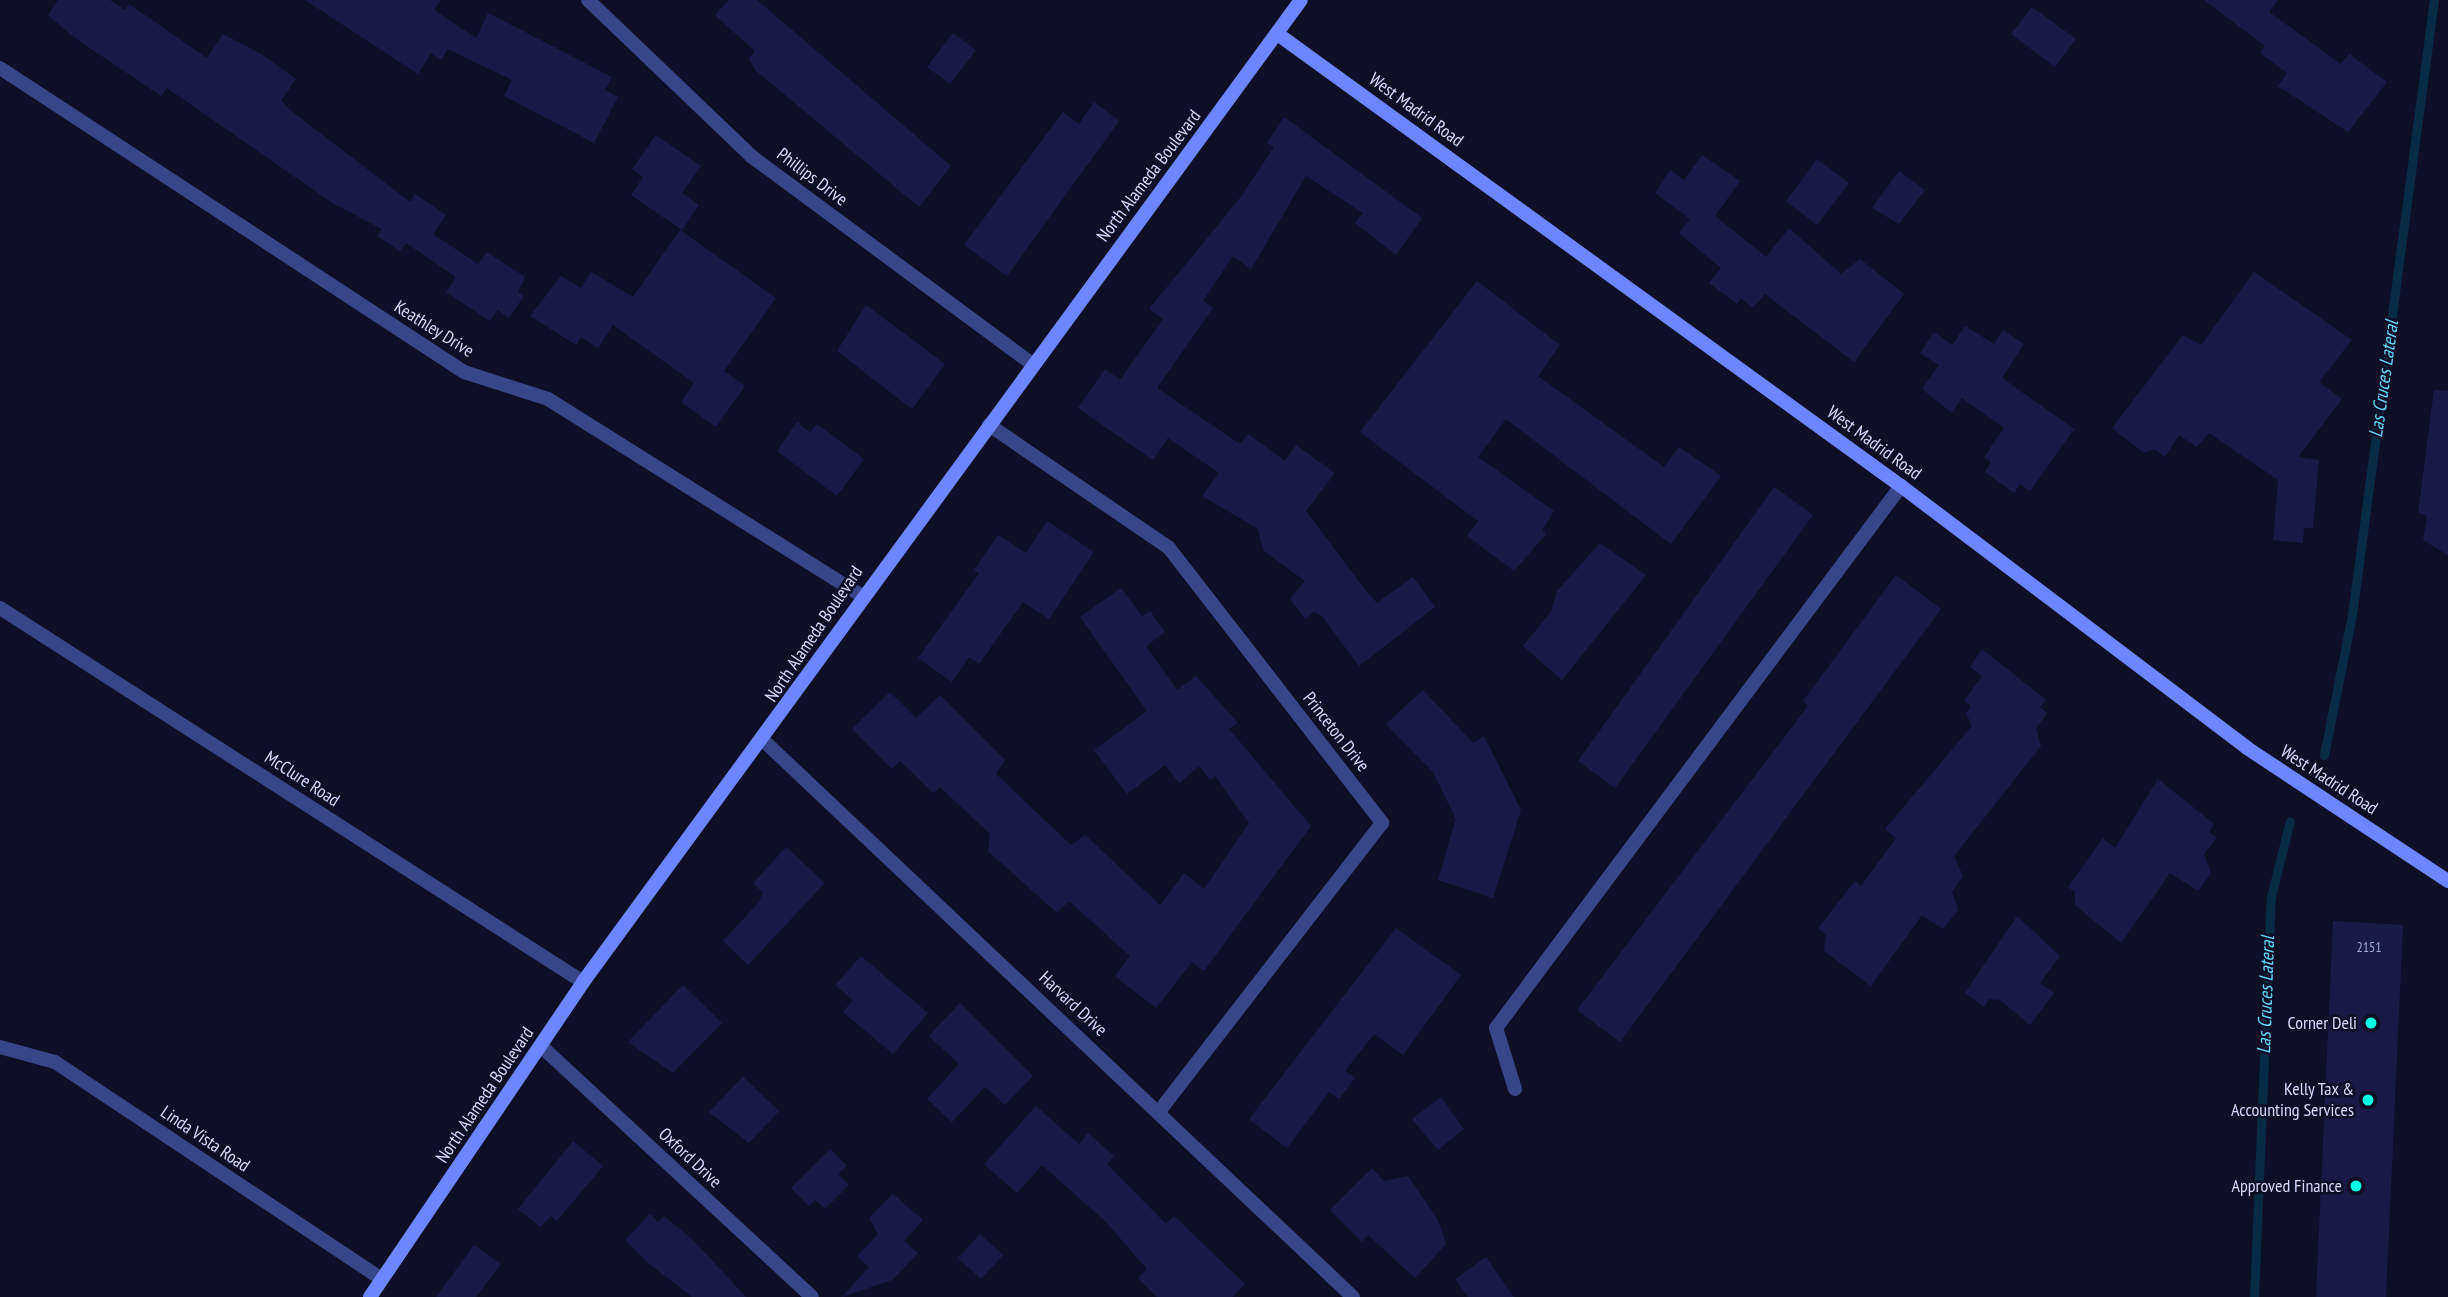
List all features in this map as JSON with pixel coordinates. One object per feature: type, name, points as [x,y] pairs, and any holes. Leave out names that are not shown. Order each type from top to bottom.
[{"type":"street","name":"Phillips Drive","points":[[588,0],[751,156],[1032,364]]},
{"type":"street","name":"North Alameda Boulevard","points":[[370,1297],[583,982],[764,741],[862,596],[1279,34],[1301,0]]},
{"type":"street","name":"West Madrid Road","points":[[1279,34],[1901,486],[2247,748],[2448,881]]},
{"type":"street","name":"Keathley Drive","points":[[0,68],[464,372],[548,399],[862,596]]},
{"type":"street","name":"Princeton Drive","points":[[989,425],[1169,548],[1382,823],[1159,1112]]},
{"type":"street","points":[[1515,1089],[1496,1028],[1901,486]]},
{"type":"street","name":"McClure Road","points":[[0,608],[583,982]]},
{"type":"street","name":"Harvard Drive","points":[[764,741],[1353,1297]]},
{"type":"street","name":"Oxford Drive","points":[[541,1046],[812,1297]]},
{"type":"street","name":"Linda Vista Road","points":[[0,1047],[55,1062],[382,1279]]},
{"type":"building","points":[[58,0],[110,0],[125,10],[129,4],[207,58],[223,34],[261,54],[296,79],[281,101],[294,113],[410,202],[415,194],[446,215],[433,234],[478,264],[487,252],[525,277],[518,292],[524,296],[509,318],[498,310],[490,321],[446,292],[456,277],[406,243],[400,251],[377,236],[382,229],[334,204],[167,88],[161,96],[75,38],[48,15]]},
{"type":"building","points":[[305,0],[441,0],[434,10],[476,38],[488,13],[612,77],[605,90],[618,97],[594,143],[504,96],[512,80],[448,49],[441,60],[431,53],[418,74]]},
{"type":"building","points":[[729,0],[757,0],[951,166],[919,207],[755,70],[749,58],[755,51],[715,15]]},
{"type":"building","points":[[2204,0],[2278,0],[2269,12],[2341,64],[2349,54],[2387,82],[2348,132],[2278,86],[2287,73],[2260,53],[2265,46]]},
{"type":"building","points":[[2032,7],[2076,39],[2055,67],[2011,34]]},
{"type":"building","points":[[953,33],[976,50],[950,84],[927,67]]},
{"type":"building","points":[[1094,102],[1119,121],[1007,276],[964,245],[1063,112],[1079,124]]},
{"type":"building","points":[[1284,117],[1422,218],[1396,255],[1355,223],[1363,213],[1306,176],[1251,269],[1233,256],[1203,301],[1213,308],[1157,388],[1240,444],[1248,434],[1285,461],[1296,445],[1335,473],[1306,511],[1377,603],[1413,577],[1435,607],[1359,666],[1322,616],[1314,612],[1305,619],[1290,599],[1305,581],[1264,551],[1257,528],[1202,496],[1219,473],[1168,438],[1153,460],[1078,408],[1105,369],[1120,380],[1163,319],[1149,309],[1240,198],[1274,147],[1267,143]]},
{"type":"building","points":[[656,135],[701,166],[682,193],[699,205],[682,230],[631,195],[643,177],[632,169]]},
{"type":"building","points":[[1702,155],[1740,181],[1715,216],[1766,257],[1789,228],[1841,274],[1860,259],[1904,294],[1854,362],[1765,294],[1753,308],[1741,298],[1737,304],[1709,283],[1721,268],[1679,233],[1690,219],[1655,193],[1670,170],[1684,180]]},
{"type":"building","points":[[1817,159],[1849,183],[1817,225],[1786,201]]},
{"type":"building","points":[[1899,171],[1925,190],[1899,224],[1872,208]]},
{"type":"building","points":[[680,230],[776,298],[724,371],[745,386],[716,427],[681,402],[694,383],[613,325],[598,348],[581,337],[576,345],[530,316],[561,276],[581,288],[591,272],[633,297]]},
{"type":"building","points":[[2254,272],[2352,340],[2319,382],[2342,399],[2298,457],[2319,460],[2313,528],[2304,528],[2303,543],[2273,540],[2278,480],[2209,433],[2197,447],[2179,435],[2165,457],[2154,449],[2144,453],[2112,428],[2183,335],[2201,345]]},
{"type":"building","points":[[1477,281],[1560,345],[1538,376],[1664,467],[1679,447],[1721,476],[1671,544],[1506,419],[1478,457],[1554,511],[1542,530],[1546,534],[1514,571],[1467,536],[1478,521],[1360,432]]},
{"type":"building","points":[[866,305],[945,364],[912,409],[837,351]]},
{"type":"building","points":[[1965,326],[1994,344],[2003,330],[2024,344],[2002,378],[2074,429],[2030,491],[2020,484],[2014,493],[1985,472],[1991,462],[1984,457],[2004,428],[1962,398],[1952,413],[1922,389],[1939,365],[1920,353],[1934,332],[1952,345]]},
{"type":"building","points":[[2434,390],[2448,391],[2448,555],[2423,540],[2427,516],[2418,513]]},
{"type":"building","points":[[797,422],[810,432],[817,424],[864,459],[837,496],[777,451]]},
{"type":"building","points":[[1774,487],[1813,515],[1615,788],[1578,761]]},
{"type":"building","points":[[1047,521],[1094,552],[1049,619],[1023,602],[979,664],[969,657],[952,682],[918,658],[979,573],[974,570],[998,535],[1026,553]]},
{"type":"building","points":[[1600,543],[1646,575],[1562,680],[1523,646],[1551,612],[1557,591]]},
{"type":"building","points":[[1896,575],[1941,609],[1620,1042],[1577,1010],[1808,706],[1803,701]]},
{"type":"building","points":[[1121,588],[1142,616],[1150,611],[1165,632],[1146,646],[1177,690],[1196,676],[1238,723],[1229,729],[1311,826],[1204,971],[1192,962],[1156,1008],[1115,976],[1130,956],[1069,901],[1057,913],[988,851],[990,834],[940,787],[933,793],[900,761],[892,769],[852,729],[890,692],[916,718],[940,695],[1005,760],[996,774],[1071,845],[1085,835],[1160,905],[1184,873],[1204,889],[1249,823],[1215,776],[1210,780],[1199,766],[1179,783],[1165,765],[1127,794],[1094,750],[1147,711],[1080,617]]},
{"type":"building","points":[[1982,649],[2046,700],[2040,707],[2047,713],[2036,729],[2041,746],[1954,856],[1963,876],[1952,892],[1958,910],[1943,929],[1922,915],[1871,986],[1824,951],[1826,935],[1818,928],[1855,881],[1861,886],[1896,838],[1885,829],[1972,726],[1966,713],[1971,706],[1964,701],[1982,676],[1970,667]]},
{"type":"building","points":[[1423,690],[1473,743],[1484,736],[1521,810],[1493,898],[1438,880],[1456,819],[1433,772],[1386,724]]},
{"type":"building","points":[[2158,779],[2214,824],[2209,832],[2217,838],[2204,854],[2211,873],[2198,891],[2170,873],[2121,943],[2075,905],[2075,892],[2068,887],[2103,838],[2115,848]]},
{"type":"building","points":[[786,847],[825,883],[748,965],[723,941],[759,902],[763,893],[753,883]]},
{"type":"building","points":[[2017,916],[2060,956],[2040,983],[2054,993],[2030,1025],[2000,1000],[1989,999],[1984,1007],[1965,993]]},
{"type":"building","points":[[2333,921],[2403,925],[2386,1297],[2316,1297]]},
{"type":"building","points":[[1396,928],[1461,975],[1403,1055],[1374,1034],[1345,1071],[1355,1078],[1339,1099],[1329,1092],[1287,1148],[1249,1119]]},
{"type":"building","points":[[861,956],[928,1013],[893,1054],[843,1012],[853,1000],[835,985]]},
{"type":"building","points":[[683,985],[722,1023],[673,1073],[628,1042]]},
{"type":"building","points":[[960,1003],[1033,1076],[1005,1105],[985,1087],[952,1122],[927,1099],[959,1064],[929,1036]]},
{"type":"building","points":[[743,1077],[779,1111],[749,1143],[709,1112]]},
{"type":"building","points":[[1441,1097],[1464,1129],[1438,1150],[1412,1119]]},
{"type":"building","points":[[1036,1106],[1079,1144],[1088,1133],[1114,1156],[1107,1164],[1166,1224],[1174,1216],[1245,1284],[1232,1297],[1157,1297],[1138,1278],[1147,1269],[1105,1221],[1042,1165],[1017,1193],[984,1164]]},
{"type":"building","points":[[573,1141],[603,1166],[557,1221],[551,1216],[540,1227],[518,1209]]},
{"type":"building","points":[[830,1149],[847,1166],[838,1174],[849,1185],[825,1209],[815,1200],[809,1206],[791,1188]]},
{"type":"building","points":[[1372,1168],[1384,1181],[1408,1176],[1438,1220],[1446,1244],[1415,1278],[1368,1235],[1362,1242],[1330,1210]]},
{"type":"building","points":[[893,1194],[923,1220],[904,1241],[918,1253],[892,1280],[842,1297],[869,1267],[857,1256],[878,1234],[869,1218]]},
{"type":"building","points":[[650,1214],[658,1222],[664,1216],[693,1240],[746,1297],[692,1297],[647,1262],[625,1240]]},
{"type":"building","points":[[980,1234],[1003,1255],[981,1279],[958,1258]]},
{"type":"building","points":[[474,1245],[501,1264],[476,1297],[436,1297]]},
{"type":"building","points":[[1486,1257],[1514,1297],[1468,1297],[1455,1279]]},
{"type":"waterway","name":"Las Cruces Lateral","points":[[2324,755],[2352,615],[2434,0]]},
{"type":"waterway","name":"Las Cruces Lateral","points":[[2254,1297],[2271,897],[2290,821]]},
{"type":"place","name":"Corner Deli","points":[[2371,1023]]},
{"type":"place","name":"Kelly Tax & Accounting Services","points":[[2368,1100]]},
{"type":"place","name":"Approved Finance","points":[[2356,1186]]}]
